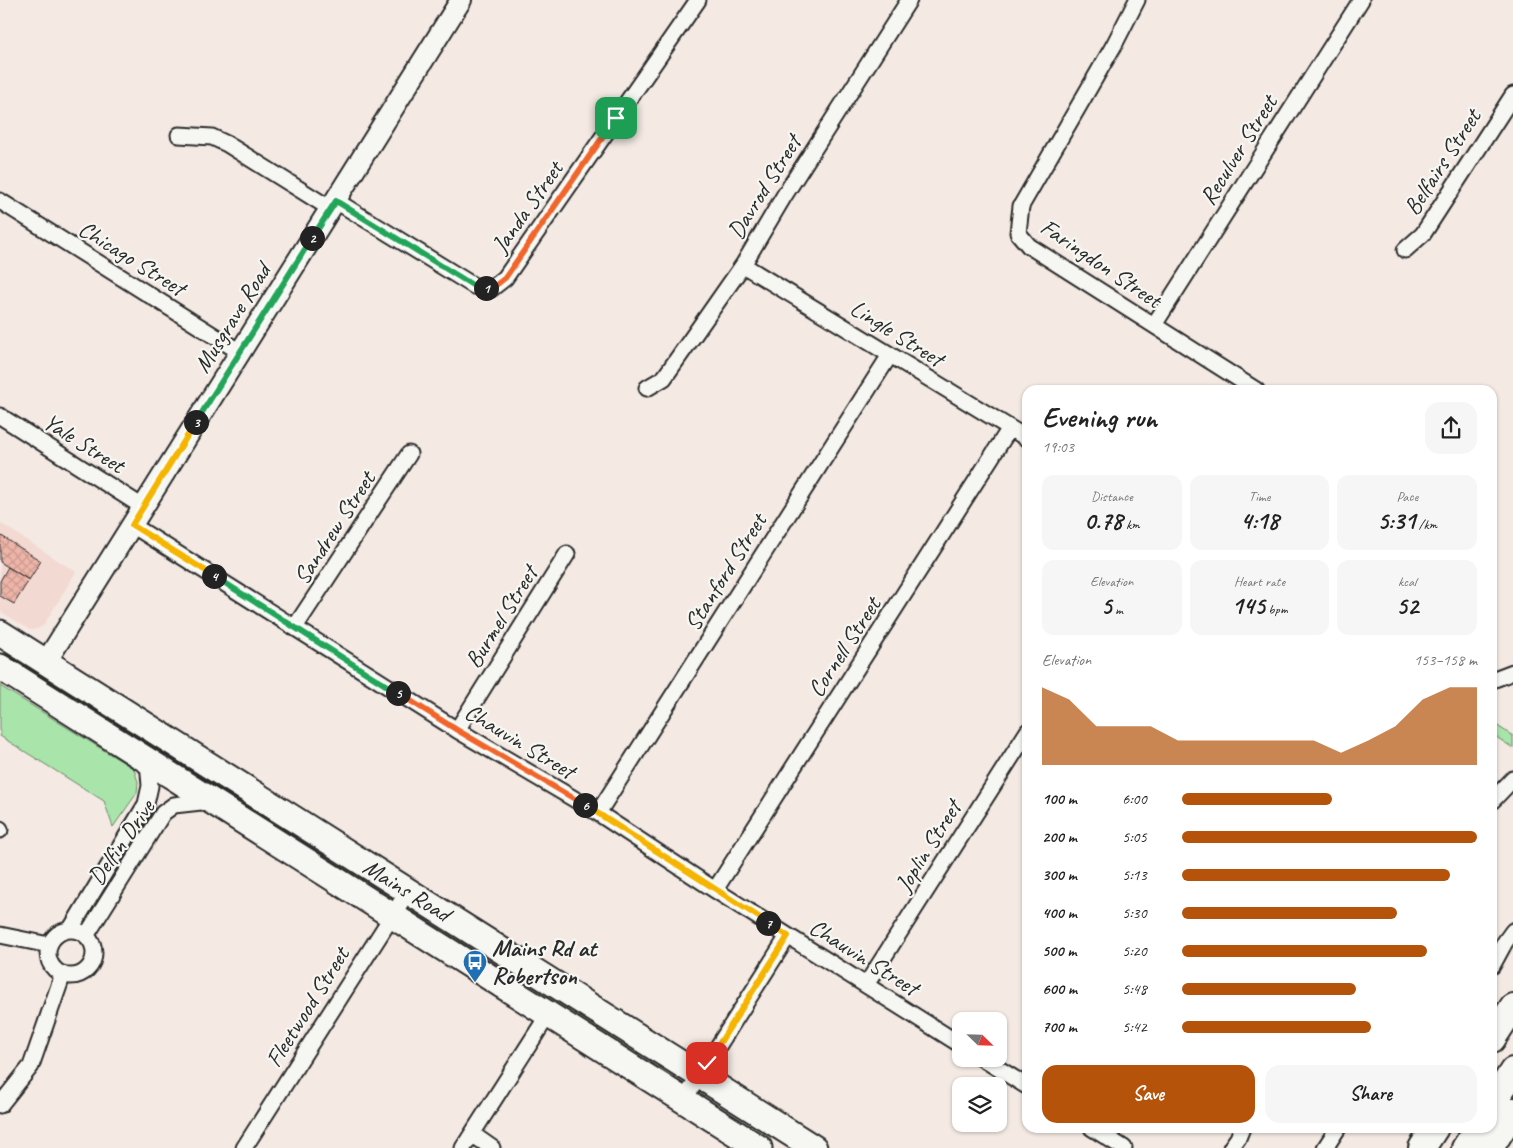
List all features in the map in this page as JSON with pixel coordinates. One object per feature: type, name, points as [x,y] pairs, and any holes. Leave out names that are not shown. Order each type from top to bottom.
[{"type":"highway","points":[[1497,1031],[1513,1007]]},
{"type":"highway","points":[[1497,1096],[1513,1071]]},
{"type":"highway","points":[[1490,1148],[1513,1112]]},
{"type":"highway","points":[[1422,1148],[1432,1133]]},
{"type":"highway","points":[[1465,1148],[1475,1133]]},
{"type":"main road","name":"Mains Road","points":[[0,633],[814,1148]]},
{"type":"main road","name":"Mains Road","points":[[0,667],[759,1148]]},
{"type":"street","name":"Musgrave Road","points":[[46,662],[461,0]]},
{"type":"street","name":"Janda Street","points":[[179,135],[212,137],[228,144],[474,286],[491,289],[505,278],[698,0]]},
{"type":"street","name":"Faringdon Street","points":[[1137,0],[1114,45],[1021,206],[1018,233],[1029,246],[1248,385]]},
{"type":"street","name":"Reculver Street","points":[[1154,325],[1361,0]]},
{"type":"street","name":"Davrod Street","points":[[647,388],[664,378],[743,265],[905,1]]},
{"type":"street","name":"Belfairs Street","points":[[1405,250],[1423,234],[1513,95]]},
{"type":"street","name":"Chicago Street","points":[[0,201],[240,352]]},
{"type":"street","name":"Lingle Street","points":[[743,265],[1022,435]]},
{"type":"street","name":"Stanford Street","points":[[598,813],[890,355]]},
{"type":"street","name":"Yale Street","points":[[0,416],[143,507]]},
{"type":"street","name":"Cornell Street","points":[[715,890],[1010,428]]},
{"type":"street","name":"Sandrew Street","points":[[295,627],[410,454]]},
{"type":"street","name":"Chauvin Street","points":[[132,525],[457,730],[598,813],[715,890],[952,1039]]},
{"type":"street","name":"Burmel Street","points":[[457,730],[567,554]]},
{"type":"street","points":[[1497,678],[1513,672]]},
{"type":"street","name":"Joplin Street","points":[[866,985],[1022,740]]},
{"type":"street","name":"Delfin Drive","points":[[70,930],[146,804],[150,786],[148,761]]},
{"type":"street","points":[[1497,796],[1513,779]]},
{"type":"street","name":"Delfin Drive","points":[[86,936],[163,813],[174,805],[210,800]]},
{"type":"street","name":"Fleetwood Street","points":[[244,1148],[408,891]]},
{"type":"street","points":[[70,930],[78,931],[86,936],[93,949],[93,958],[85,971],[70,976],[56,970],[50,964],[48,956],[49,945],[53,938],[61,932],[70,930]]},
{"type":"street","points":[[0,935],[49,945]]},
{"type":"street","points":[[684,1100],[788,936]]},
{"type":"street","points":[[1497,952],[1503,936]]},
{"type":"street","points":[[0,1106],[30,1066],[63,974]]},
{"type":"street","points":[[463,1148],[548,1015]]},
{"type":"street","points":[[998,1068],[1022,1082]]},
{"type":"street","points":[[1100,1133],[1124,1148]]},
{"type":"street","points":[[1325,1148],[1335,1133]]},
{"type":"street","points":[[472,1134],[492,1148]]},
{"type":"shaded area","points":[[0,523],[76,572],[43,626],[37,629],[30,630],[0,611]]},
{"type":"green space","points":[[0,686],[134,769],[138,782],[137,793],[113,827],[104,801],[0,736]]},
{"type":"green space","points":[[1497,726],[1513,736],[1513,748],[1497,738]]},
{"type":"building","points":[[0,535],[41,561],[29,580],[0,562]]},
{"type":"building","points":[[8,567],[29,580],[14,604],[0,596],[0,581]]},
{"type":"place","name":"Mains Rd at Robertson","points":[[475,983]]},
{"type":"route","points":[[616,118],[505,278],[491,289],[474,286],[336,201],[132,525],[457,730],[598,813],[788,936],[707,1063]]}]
